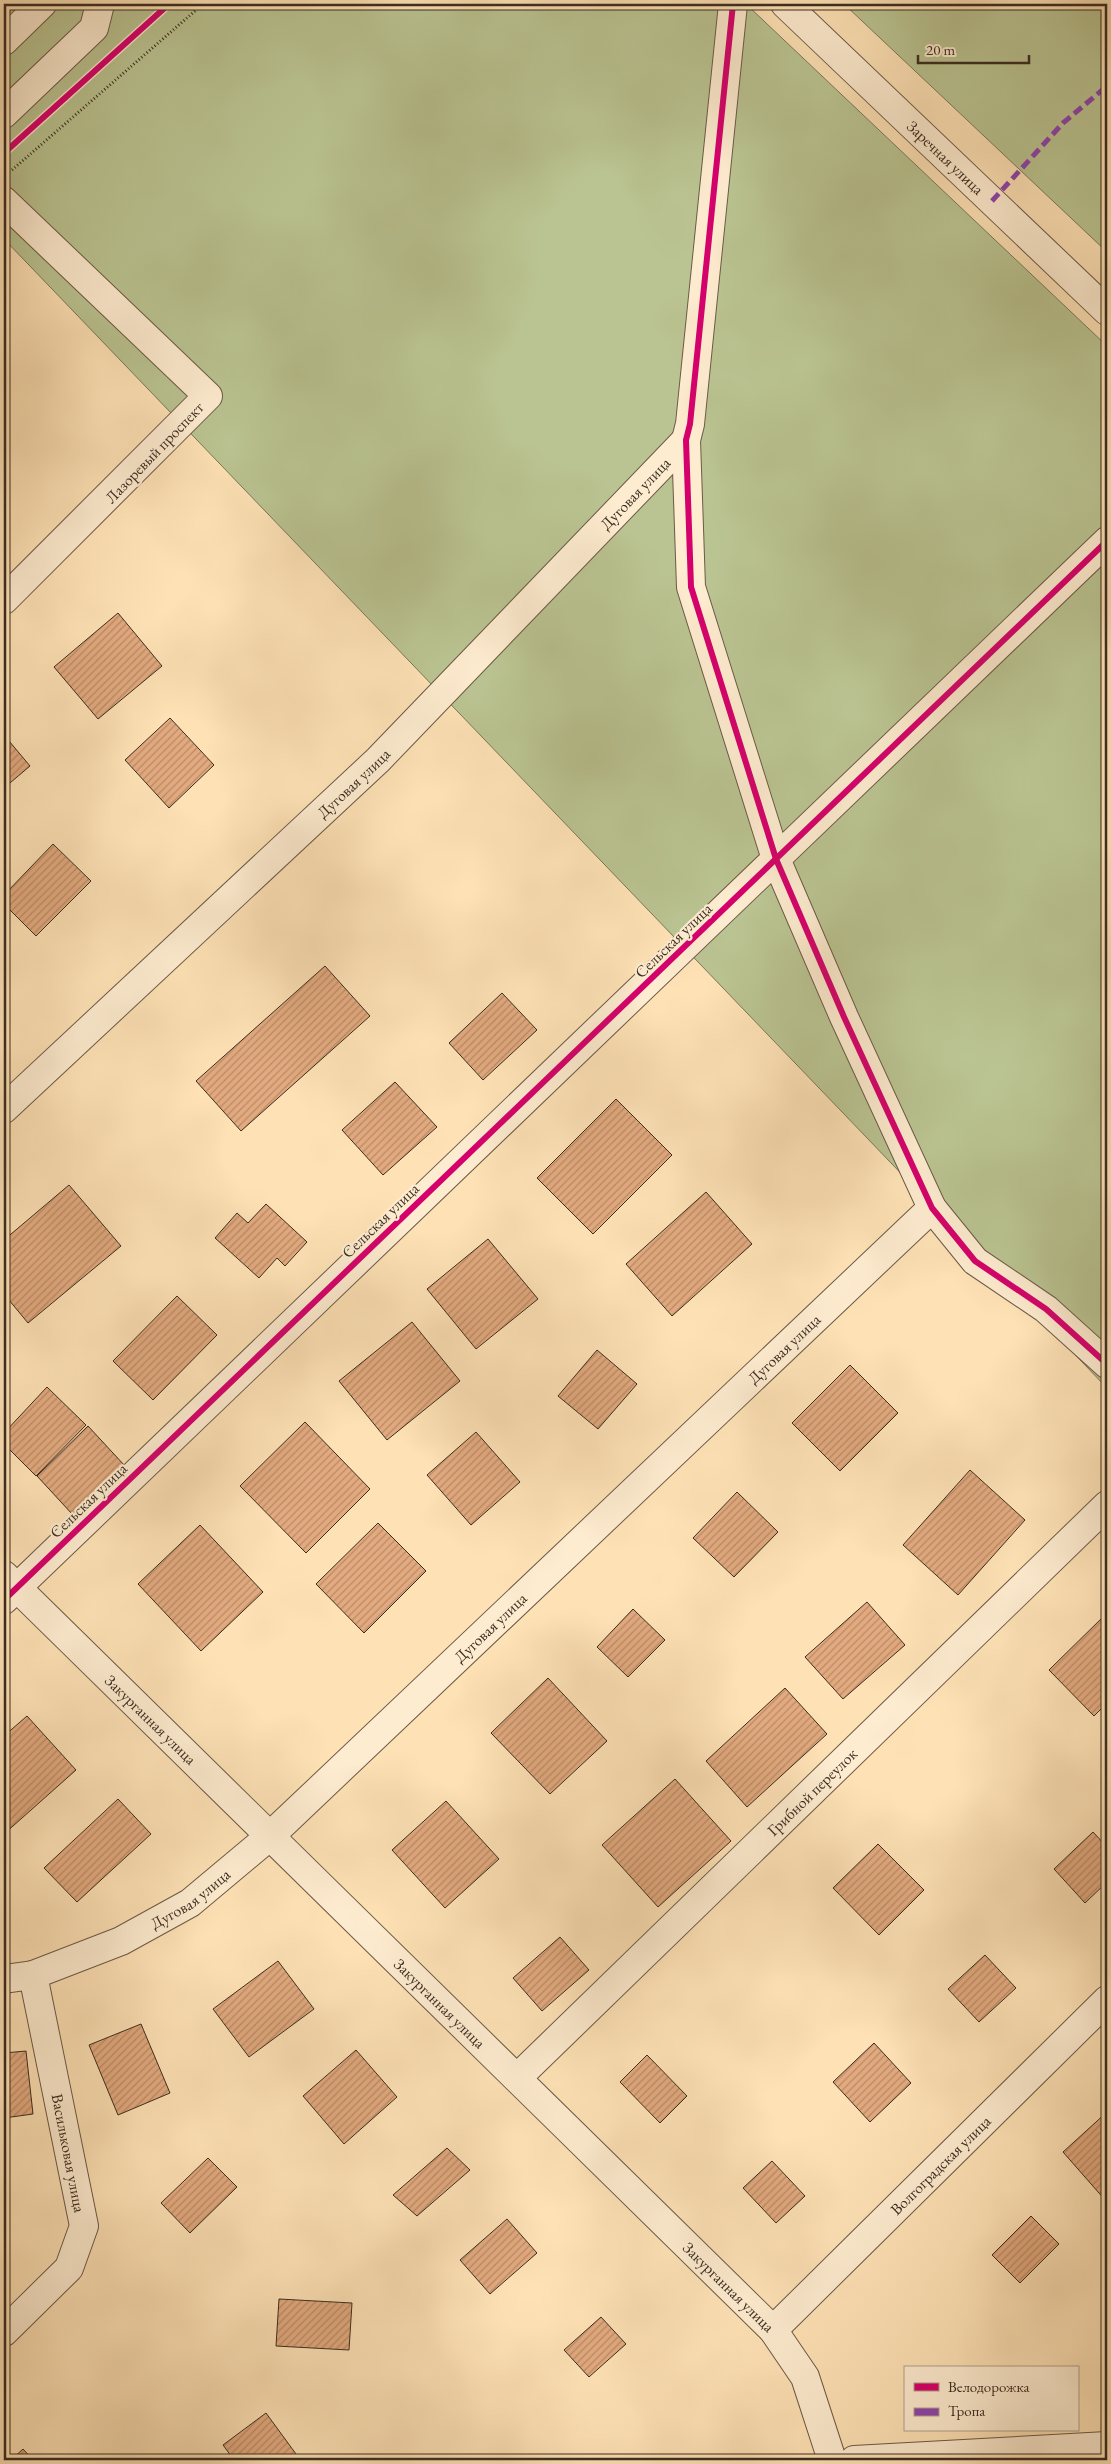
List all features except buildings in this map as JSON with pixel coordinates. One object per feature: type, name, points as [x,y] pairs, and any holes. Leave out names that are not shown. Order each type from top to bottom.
[{"type":"street","points":[[4,41],[42,4]]},
{"type":"street","points":[[4,114],[94,28],[100,4]]},
{"type":"street","points":[[733,4],[690,424],[686,440],[691,587],[776,859],[844,1017],[932,1208],[974,1261],[1046,1309],[1107,1364]]},
{"type":"street","name":"Заречная улица","points":[[784,4],[1107,311]]},
{"type":"street","name":"Лазоревый проспект","points":[[4,201],[208,396],[4,600]]},
{"type":"street","name":"Дуговая улица","points":[[4,1109],[378,760],[686,440]]},
{"type":"street","name":"Сельская улица","points":[[8,1588],[776,859],[1107,541]]},
{"type":"street","name":"Дуговая улица","points":[[4,1979],[34,1975],[121,1941],[190,1902],[270,1836],[932,1208]]},
{"type":"street","name":"Грибной переулок","points":[[517,2078],[1107,1504]]},
{"type":"street","name":"Закурганная улица","points":[[8,1588],[270,1836],[773,2330],[805,2377],[832,2460]]},
{"type":"street","name":"Васильковая улица","points":[[4,2332],[70,2268],[84,2226],[34,1975]]},
{"type":"street","name":"Волгоградская улица","points":[[773,2330],[1107,2000]]},
{"type":"street","points":[[854,2460],[1107,2446]]},
{"type":"path","points":[[11,170],[203,4]]},
{"type":"green space","points":[[4,4],[746,4],[1107,346],[1107,1388],[4,239]]},
{"type":"green space","points":[[844,4],[1107,4],[1107,252]]},
{"type":"marked path","points":[[992,201],[1063,123],[1107,86]]},
{"type":"cycle path","points":[[4,153],[169,4]]},
{"type":"cycle path","points":[[733,4],[690,424],[686,440],[691,587],[776,859],[844,1017],[932,1208],[975,1261],[1046,1309],[1107,1364]]},
{"type":"cycle path","points":[[4,1600],[1107,541]]}]
